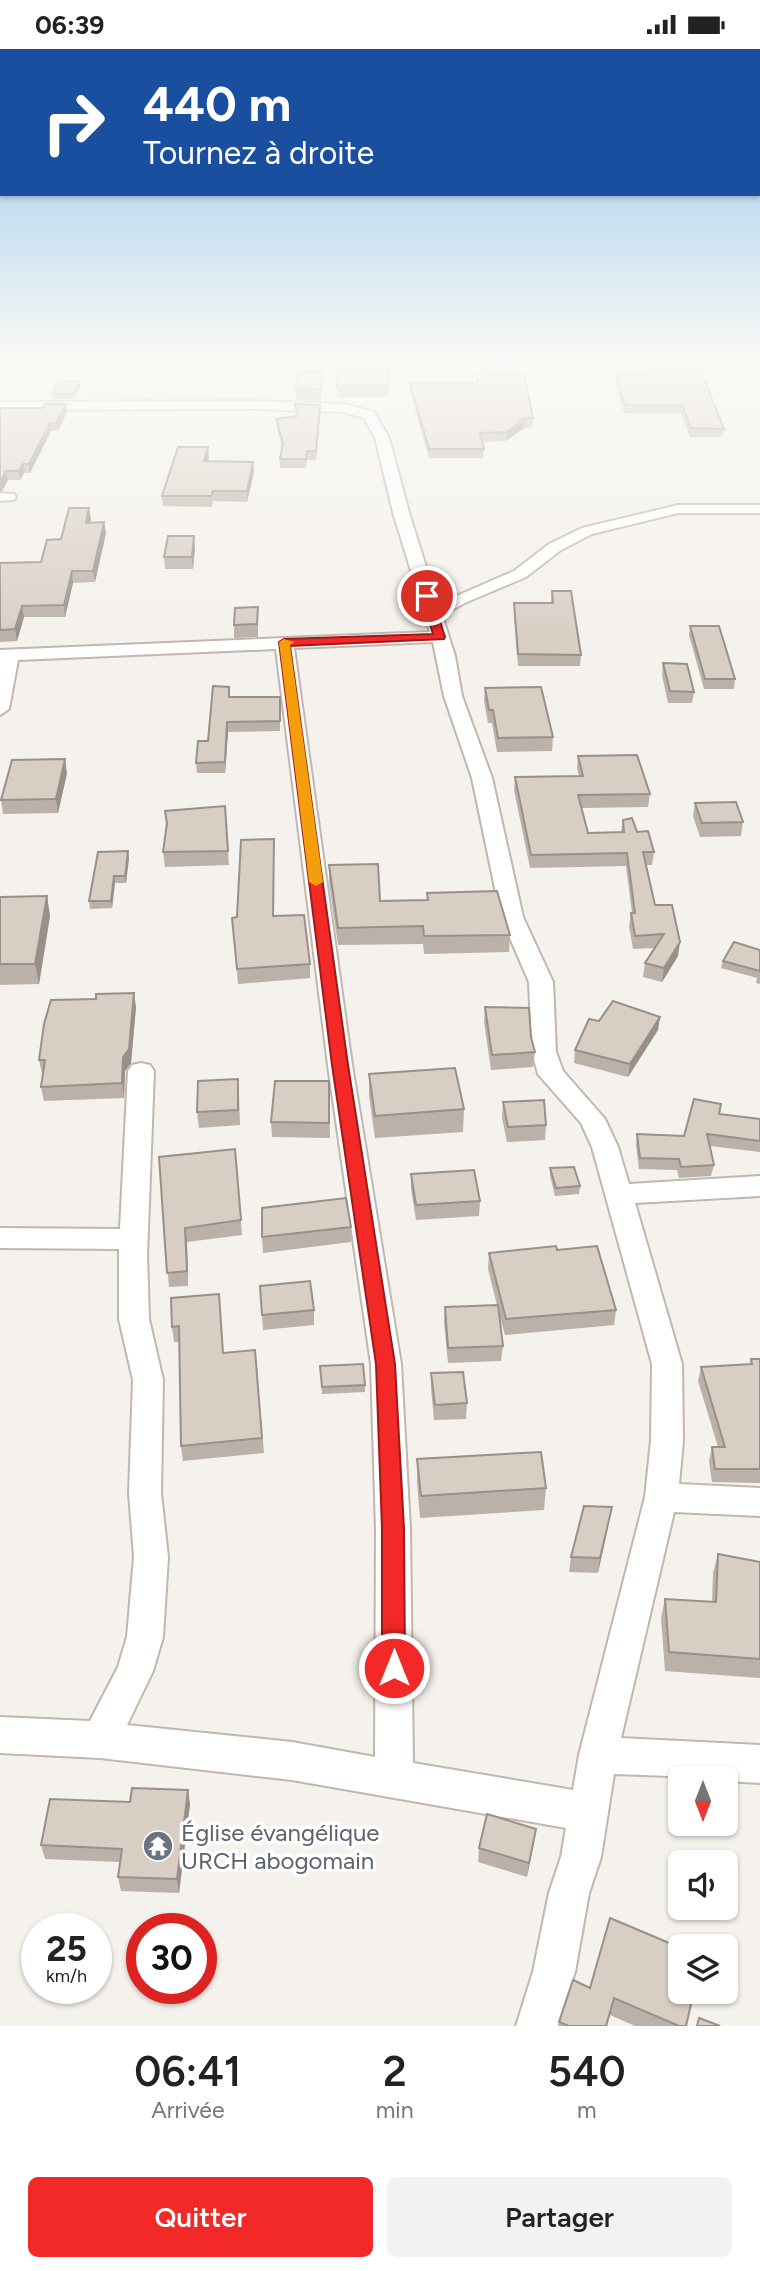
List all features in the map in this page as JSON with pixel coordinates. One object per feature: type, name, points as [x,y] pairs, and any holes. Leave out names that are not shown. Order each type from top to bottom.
[{"type":"street","points":[[387,455],[446,656],[453,696],[482,778],[512,917],[541,982],[544,1052],[551,1075],[592,1119],[605,1147],[667,1364],[667,1441],[661,1497],[598,1755],[581,1857],[569,1893],[554,1972],[537,2026]]},
{"type":"street","points":[[0,709],[5,655],[284,642],[436,626],[461,598],[520,574],[555,547],[587,531],[678,509],[760,509]]},
{"type":"street","points":[[284,642],[338,1052],[386,1364],[393,1529],[394,1779]]},
{"type":"street","points":[[100,1739],[135,1671],[145,1637],[151,1557],[145,1493],[148,1380],[134,1318],[133,1238],[141,1070]]},
{"type":"street","points":[[619,1194],[760,1186]]},
{"type":"street","points":[[0,1238],[133,1238]]},
{"type":"street","points":[[661,1497],[760,1502]]},
{"type":"street","points":[[0,1735],[100,1739],[292,1762],[587,1812]]},
{"type":"street","points":[[598,1755],[760,1764]]},
{"type":"building","points":[[0,455],[33,455],[29,464],[23,464],[19,471],[6,471],[0,482]]},
{"type":"building","points":[[175,455],[206,455],[204,461],[253,462],[247,491],[213,491],[211,496],[162,496]]},
{"type":"building","points":[[281,455],[306,455],[306,459],[280,459]]},
{"type":"building","points":[[69,508],[89,508],[86,523],[104,522],[93,571],[72,571],[64,605],[22,606],[15,629],[0,630],[0,563],[41,562],[47,540],[61,539]]},
{"type":"building","points":[[168,536],[194,536],[192,557],[164,557]]},
{"type":"building","points":[[552,591],[571,591],[581,655],[518,654],[514,603],[553,603]]},
{"type":"building","points":[[258,607],[257,624],[234,625],[235,608]]},
{"type":"building","points":[[690,626],[719,626],[735,679],[705,679]]},
{"type":"building","points":[[663,663],[687,664],[694,692],[670,691]]},
{"type":"building","points":[[213,686],[229,687],[229,697],[280,697],[280,721],[227,722],[225,762],[196,763],[198,741],[208,741]]},
{"type":"building","points":[[541,687],[553,737],[498,738],[493,710],[489,710],[485,688]]},
{"type":"building","points":[[637,755],[650,794],[578,795],[588,833],[624,832],[623,820],[632,818],[637,832],[648,831],[654,852],[643,852],[655,905],[672,905],[680,942],[664,968],[645,963],[664,934],[635,936],[631,913],[635,913],[627,853],[531,855],[515,777],[583,776],[578,756]]},
{"type":"building","points":[[65,759],[56,799],[1,800],[12,760]]},
{"type":"building","points":[[736,802],[743,822],[702,823],[695,803]]},
{"type":"building","points":[[225,806],[228,851],[163,852],[167,823],[165,811]]},
{"type":"building","points":[[274,839],[273,916],[304,915],[310,964],[237,969],[232,918],[237,917],[241,840]]},
{"type":"building","points":[[128,851],[125,876],[114,876],[111,901],[89,901],[98,852]]},
{"type":"building","points":[[378,864],[380,901],[428,900],[427,893],[497,891],[510,935],[424,936],[423,926],[338,928],[329,865]]},
{"type":"building","points":[[47,896],[35,964],[0,964],[0,897]]},
{"type":"building","points":[[734,942],[760,950],[760,971],[723,961]]},
{"type":"building","points":[[134,993],[129,1049],[123,1057],[122,1083],[41,1087],[45,1060],[39,1060],[44,1024],[51,1000],[96,999],[96,994]]},
{"type":"building","points":[[613,1001],[660,1017],[630,1064],[575,1050],[589,1019],[599,1021]]},
{"type":"building","points":[[485,1007],[529,1008],[535,1052],[492,1055]]},
{"type":"building","points":[[455,1068],[464,1109],[375,1116],[369,1074]]},
{"type":"building","points":[[238,1079],[238,1110],[197,1112],[198,1081]]},
{"type":"building","points":[[275,1081],[329,1081],[329,1123],[271,1122]]},
{"type":"building","points":[[694,1099],[721,1104],[719,1114],[760,1119],[760,1141],[707,1134],[714,1165],[681,1167],[679,1159],[640,1158],[637,1134],[684,1136]]},
{"type":"building","points":[[544,1100],[546,1125],[508,1127],[503,1102]]},
{"type":"building","points":[[235,1149],[241,1220],[185,1228],[187,1271],[167,1273],[159,1157]]},
{"type":"building","points":[[574,1167],[580,1186],[556,1188],[550,1168]]},
{"type":"building","points":[[474,1170],[480,1201],[416,1205],[411,1174]]},
{"type":"building","points":[[346,1198],[351,1227],[262,1237],[262,1208]]},
{"type":"building","points":[[556,1246],[557,1250],[597,1246],[616,1310],[506,1319],[489,1253]]},
{"type":"building","points":[[310,1281],[314,1310],[262,1315],[260,1286]]},
{"type":"building","points":[[219,1294],[223,1353],[255,1350],[262,1438],[181,1446],[179,1326],[172,1327],[171,1298]]},
{"type":"building","points":[[498,1305],[503,1346],[448,1348],[445,1307]]},
{"type":"building","points":[[751,1359],[760,1359],[760,1469],[715,1469],[712,1447],[725,1447],[701,1367],[752,1364]]},
{"type":"building","points":[[363,1364],[365,1385],[322,1387],[320,1366]]},
{"type":"building","points":[[463,1372],[467,1403],[435,1405],[431,1373]]},
{"type":"building","points":[[541,1452],[546,1488],[421,1496],[417,1459]]},
{"type":"building","points":[[584,1506],[612,1507],[600,1558],[571,1557]]},
{"type":"building","points":[[718,1554],[760,1562],[760,1659],[669,1652],[665,1599],[716,1602]]},
{"type":"building","points":[[132,1788],[188,1790],[177,1879],[118,1877],[122,1849],[41,1845],[50,1799],[130,1802]]},
{"type":"building","points":[[487,1814],[536,1829],[529,1863],[479,1848]]},
{"type":"building","points":[[610,1918],[668,1943],[668,2004],[691,2004],[686,2026],[679,2026],[614,1998],[606,2026],[569,2026],[559,2022],[573,1980],[590,1988]]},
{"type":"building","points":[[699,2018],[720,2026],[697,2026]]},
{"type":"slow traffic","points":[[289,642],[284,642],[316,882]]},
{"type":"place","name":"Église évangélique URCH abogomain","points":[[158,1846]]},
{"type":"route","points":[[394,1668],[393,1529],[386,1364],[340,1065],[284,642],[440,637],[427,596]]}]
